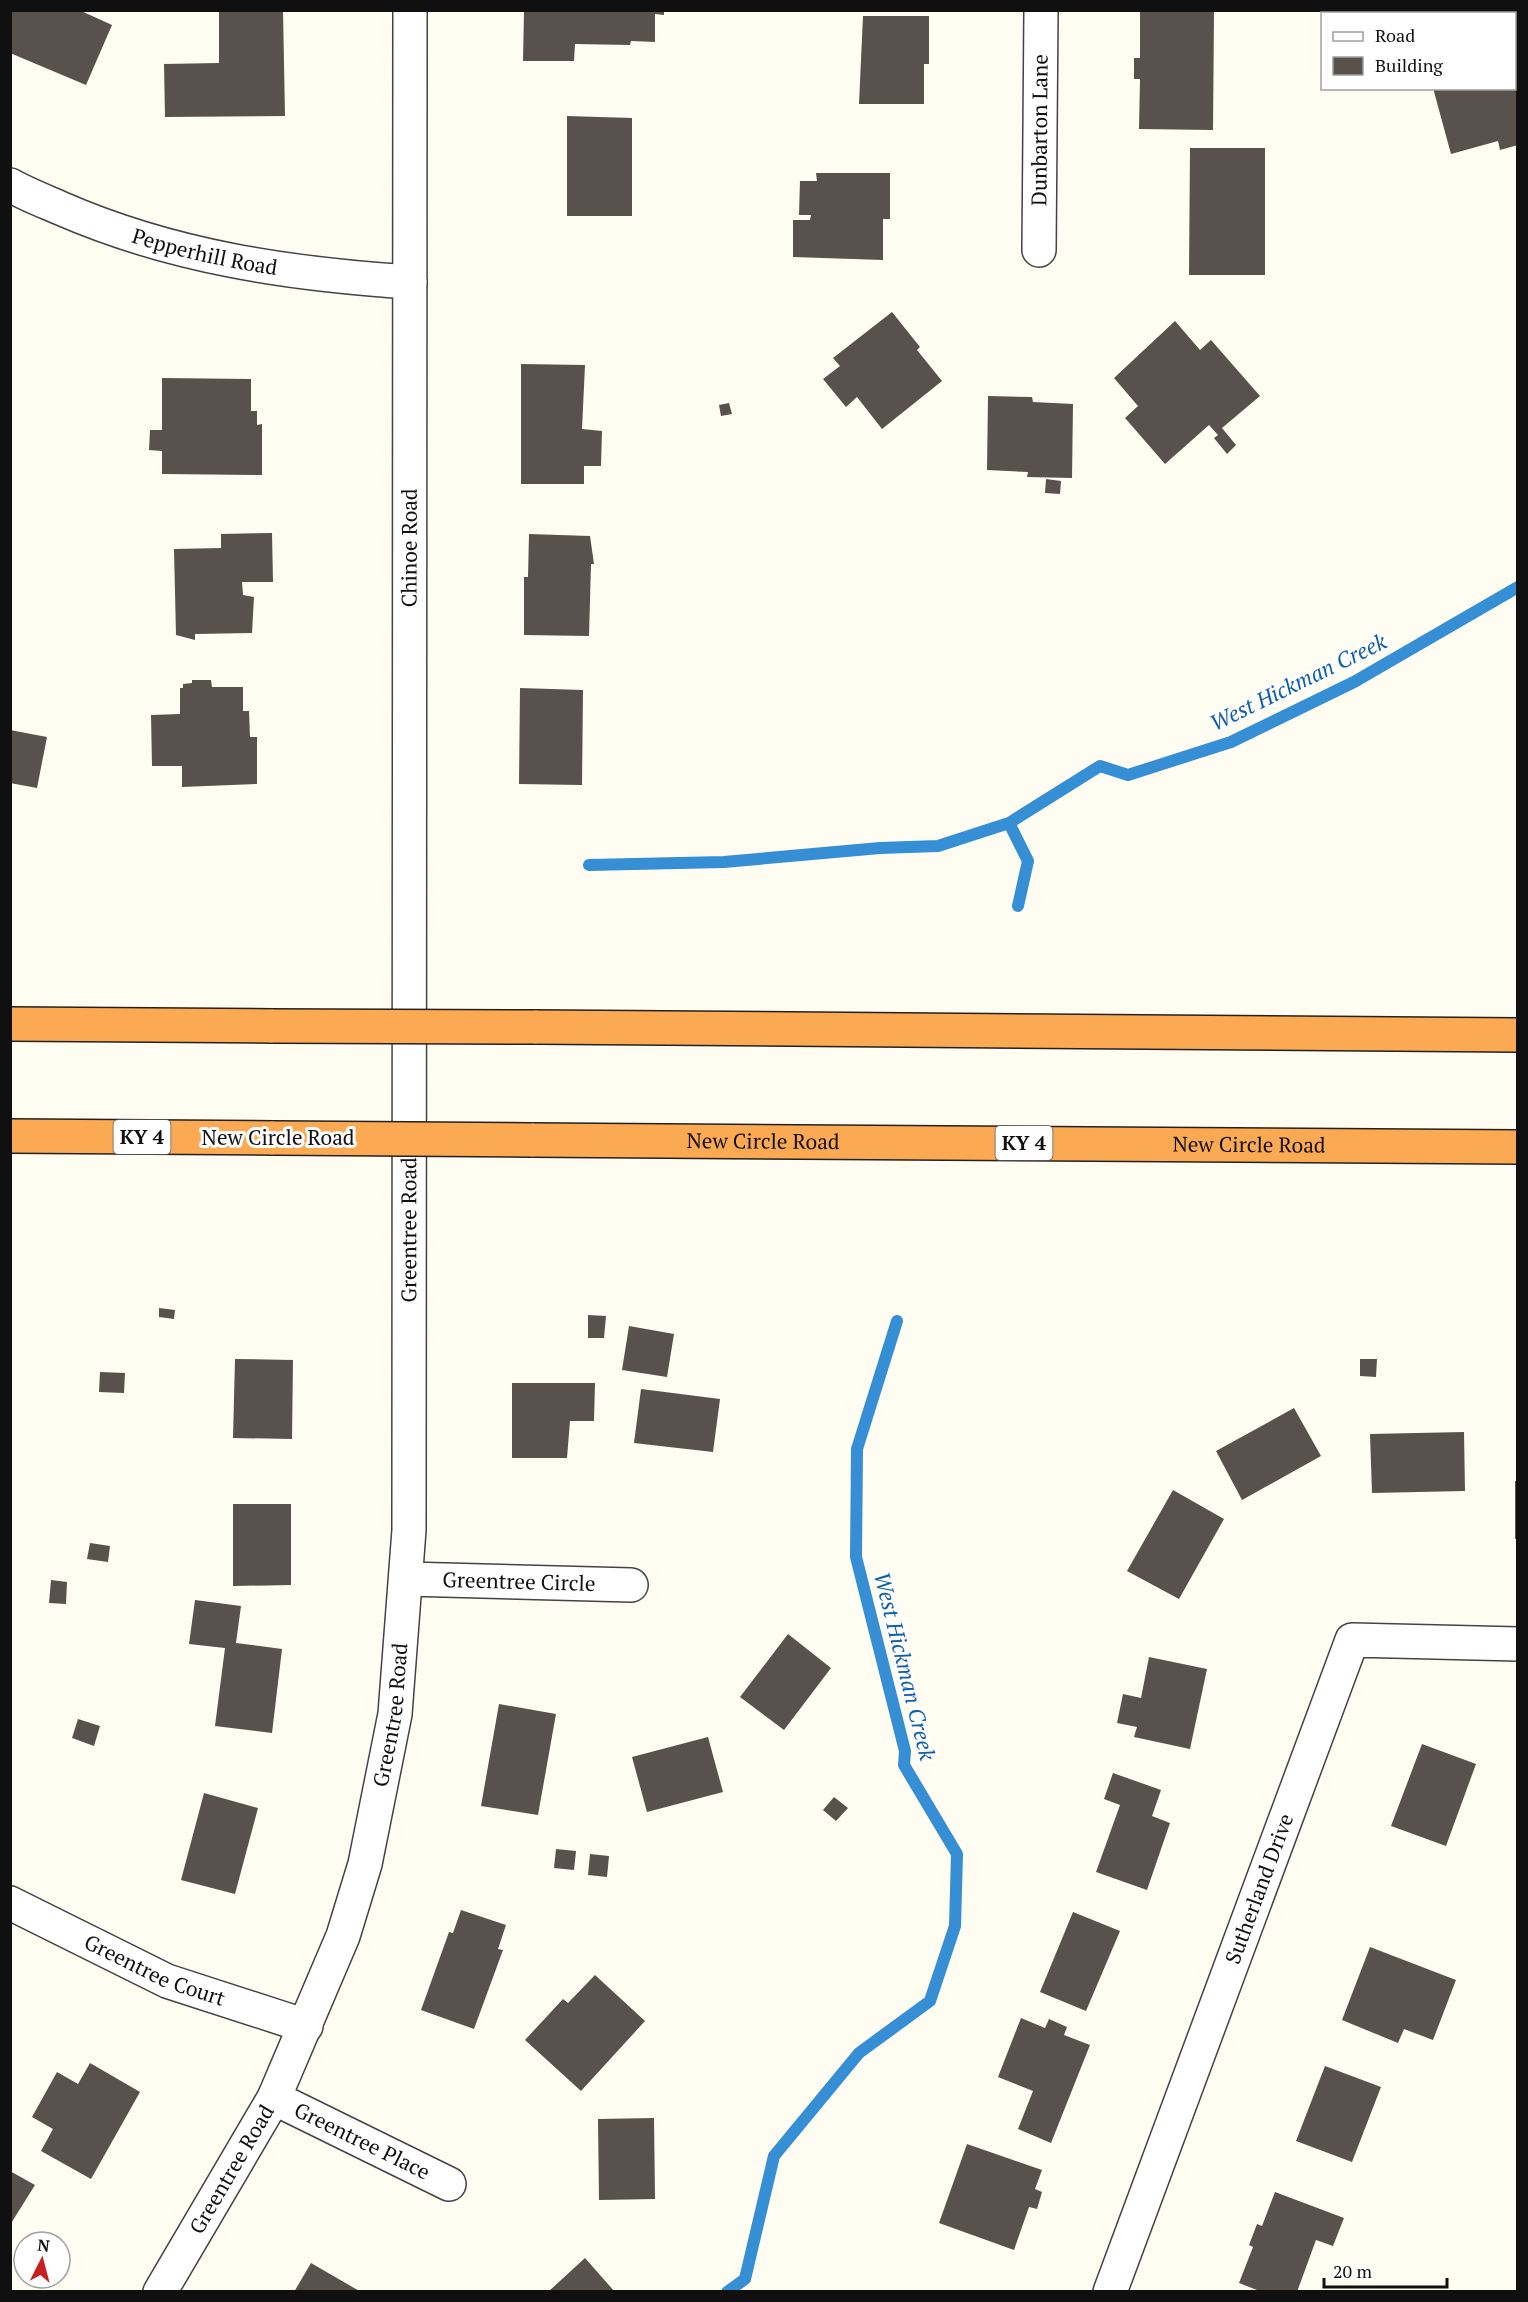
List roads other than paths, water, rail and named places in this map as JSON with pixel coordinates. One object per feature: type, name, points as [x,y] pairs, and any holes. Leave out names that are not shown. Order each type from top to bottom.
[{"type":"highway","points":[[10,1024],[1518,1035]]},
{"type":"highway","name":"New Circle Road","points":[[10,1136],[1518,1147]]},
{"type":"street","name":"Chinoe Road","points":[[410,10],[410,1088]]},
{"type":"street","name":"Dunbarton Lane","points":[[1039,250],[1041,10]]},
{"type":"street","name":"Pepperhill Road","points":[[10,185],[94,223],[175,249],[254,267],[346,278],[410,282]]},
{"type":"street","name":"Greentree Road","points":[[160,2292],[273,2098],[343,1936],[365,1864],[395,1714],[407,1579],[410,1088]]},
{"type":"street","name":"Greentree Circle","points":[[407,1579],[631,1585]]},
{"type":"street","name":"Sutherland Drive","points":[[1110,2292],[1352,1640],[1518,1644]]},
{"type":"street","name":"Greentree Court","points":[[10,1903],[167,1981],[306,2026]]},
{"type":"street","name":"Greentree Place","points":[[273,2098],[449,2184]]},
{"type":"waterway","name":"West Hickman Creek","points":[[1018,906],[1028,861],[1009,823],[1100,766],[1128,775],[1231,742],[1354,682],[1518,587]]},
{"type":"waterway","points":[[589,865],[724,862],[880,848],[938,846],[1009,823]]},
{"type":"waterway","name":"West Hickman Creek","points":[[727,2292],[745,2279],[774,2156],[859,2053],[930,2001],[955,1926],[957,1854],[904,1765],[905,1751],[856,1557],[857,1449],[897,1321]]}]
